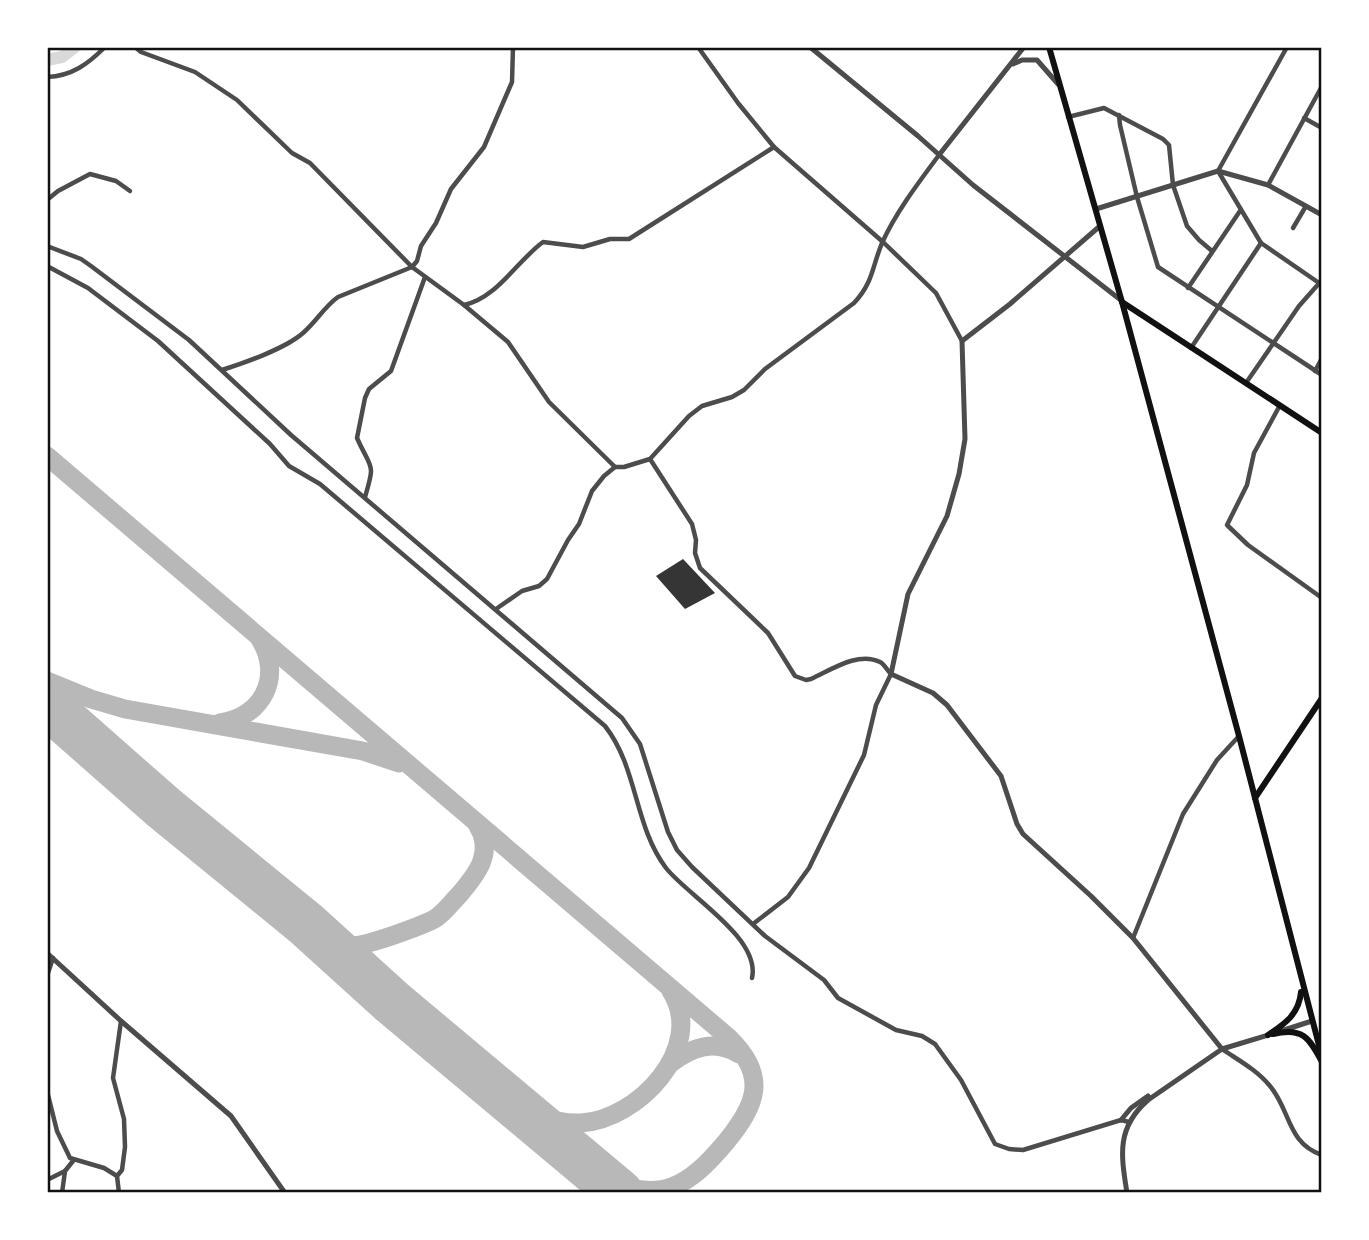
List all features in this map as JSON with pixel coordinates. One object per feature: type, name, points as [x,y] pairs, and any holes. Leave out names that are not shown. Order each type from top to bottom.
[{"type":"main road","points":[[1049,47],[1122,302],[1239,736],[1322,1060]]},
{"type":"main road","points":[[1122,302],[1322,433]]},
{"type":"main road","points":[[1255,798],[1322,698]]},
{"type":"main road","points":[[1268,1035],[1284,1025],[1299,1007],[1299,975]]},
{"type":"main road","points":[[1268,1035],[1287,1031],[1302,1034],[1322,1060]]},
{"type":"street","points":[[47,77],[66,75],[77,70],[105,47]]},
{"type":"street","points":[[135,47],[141,52],[190,69],[237,100],[292,153],[310,163],[412,267],[508,342],[549,402],[615,467]]},
{"type":"street","points":[[222,370],[253,360],[303,334],[338,296],[412,267],[451,189],[484,147],[512,82],[513,47]]},
{"type":"street","points":[[698,47],[774,147],[883,242],[936,293],[962,341],[965,439],[959,474],[947,516],[908,594],[891,674],[876,705],[864,755],[809,868],[788,897],[753,925]]},
{"type":"street","points":[[810,47],[973,185],[1122,302]]},
{"type":"street","points":[[496,609],[522,590],[539,586],[547,579],[579,524],[592,491],[604,476],[615,467],[650,459],[689,416],[702,406],[732,397],[744,390],[765,369],[854,303],[866,290],[883,242],[916,187],[1024,47]]},
{"type":"street","points":[[1218,171],[1287,47]]},
{"type":"street","points":[[1010,65],[1022,60],[1037,60],[1059,85]]},
{"type":"street","points":[[1268,185],[1322,86]]},
{"type":"street","points":[[1068,117],[1104,108],[1163,139],[1169,145],[1173,185],[1187,226],[1212,251]]},
{"type":"street","points":[[1119,115],[1137,197],[1158,267],[1322,375]]},
{"type":"street","points":[[1304,118],[1322,128]]},
{"type":"street","points":[[464,305],[477,302],[492,291],[543,242],[583,247],[610,239],[629,239],[774,147]]},
{"type":"street","points":[[1218,171],[1261,243],[1321,283],[1246,384]]},
{"type":"street","points":[[1096,209],[1218,171],[1268,185],[1322,215]]},
{"type":"street","points":[[47,201],[58,191],[90,174],[116,181],[130,191]]},
{"type":"street","points":[[1293,228],[1306,206]]},
{"type":"street","points":[[1188,288],[1240,211]]},
{"type":"street","points":[[962,341],[1010,304],[1100,226]]},
{"type":"street","points":[[1191,348],[1261,243]]},
{"type":"street","points":[[47,246],[92,266],[189,340],[291,435],[622,718],[640,744],[668,832],[677,850],[753,925],[824,980],[838,998],[896,1030],[922,1036],[935,1044],[961,1080],[995,1144],[1023,1150],[1121,1120],[1129,1122]]},
{"type":"street","points":[[47,266],[88,288],[158,341],[270,444],[289,466],[320,484],[605,726],[621,748],[648,830],[660,857],[676,878],[736,934],[749,956],[754,972],[752,978]]},
{"type":"street","points":[[365,497],[373,472],[357,438],[365,398],[369,389],[391,371],[425,277]]},
{"type":"street","points":[[1315,371],[1322,358]]},
{"type":"street","points":[[1279,407],[1254,453],[1244,492],[1227,525],[1248,545],[1322,597]]},
{"type":"street","points":[[650,459],[692,524],[695,532],[696,562],[768,633],[795,677],[811,679],[862,659],[881,663],[891,674],[933,693],[947,705],[1001,776],[1023,834],[1133,938],[1222,1049],[1256,1072],[1271,1086],[1299,1141],[1309,1150],[1322,1154]]},
{"type":"street","points":[[1133,938],[1182,814],[1217,760],[1239,736]]},
{"type":"street","points":[[47,953],[231,1116],[285,1193]]},
{"type":"street","points":[[47,976],[53,958]]},
{"type":"street","points":[[1126,1193],[1122,1149],[1129,1122],[1143,1105],[1222,1049],[1322,1017]]},
{"type":"street","points":[[119,1193],[117,1176],[122,1170],[125,1147],[124,1119],[113,1078],[121,1021]]},
{"type":"street","points":[[1121,1120],[1131,1108],[1150,1094],[1167,1087]]},
{"type":"street","points":[[47,1091],[63,1147],[73,1161],[104,1168],[117,1176]]},
{"type":"street","points":[[47,1180],[65,1171],[73,1161]]},
{"type":"street","points":[[62,1193],[65,1171]]},
{"type":"building","points":[[683,559],[715,593],[685,609],[656,576]]},
{"type":"waterway","points":[[47,60],[62,57],[75,47]]},
{"type":"taxiway","points":[[47,456],[729,1038],[741,1052],[753,1078],[751,1102],[737,1128],[699,1170],[672,1187],[658,1190],[624,1187],[604,1179]]},
{"type":"taxiway","points":[[220,723],[248,713],[265,693],[270,667],[260,639]]},
{"type":"taxiway","points":[[47,681],[125,709],[363,751],[399,763]]},
{"type":"taxiway","points":[[306,924],[331,941],[349,946],[393,935],[436,918],[466,887],[481,862],[484,844],[477,824]]},
{"type":"taxiway","points":[[506,1097],[541,1116],[560,1122],[581,1123],[602,1119],[624,1109],[644,1095],[673,1057],[680,1035],[680,1013],[671,991]]},
{"type":"taxiway","points":[[671,1063],[695,1049],[704,1047],[721,1047],[739,1054]]},
{"type":"runway","points":[[47,705],[164,808],[306,924],[392,1002],[620,1193]]}]
